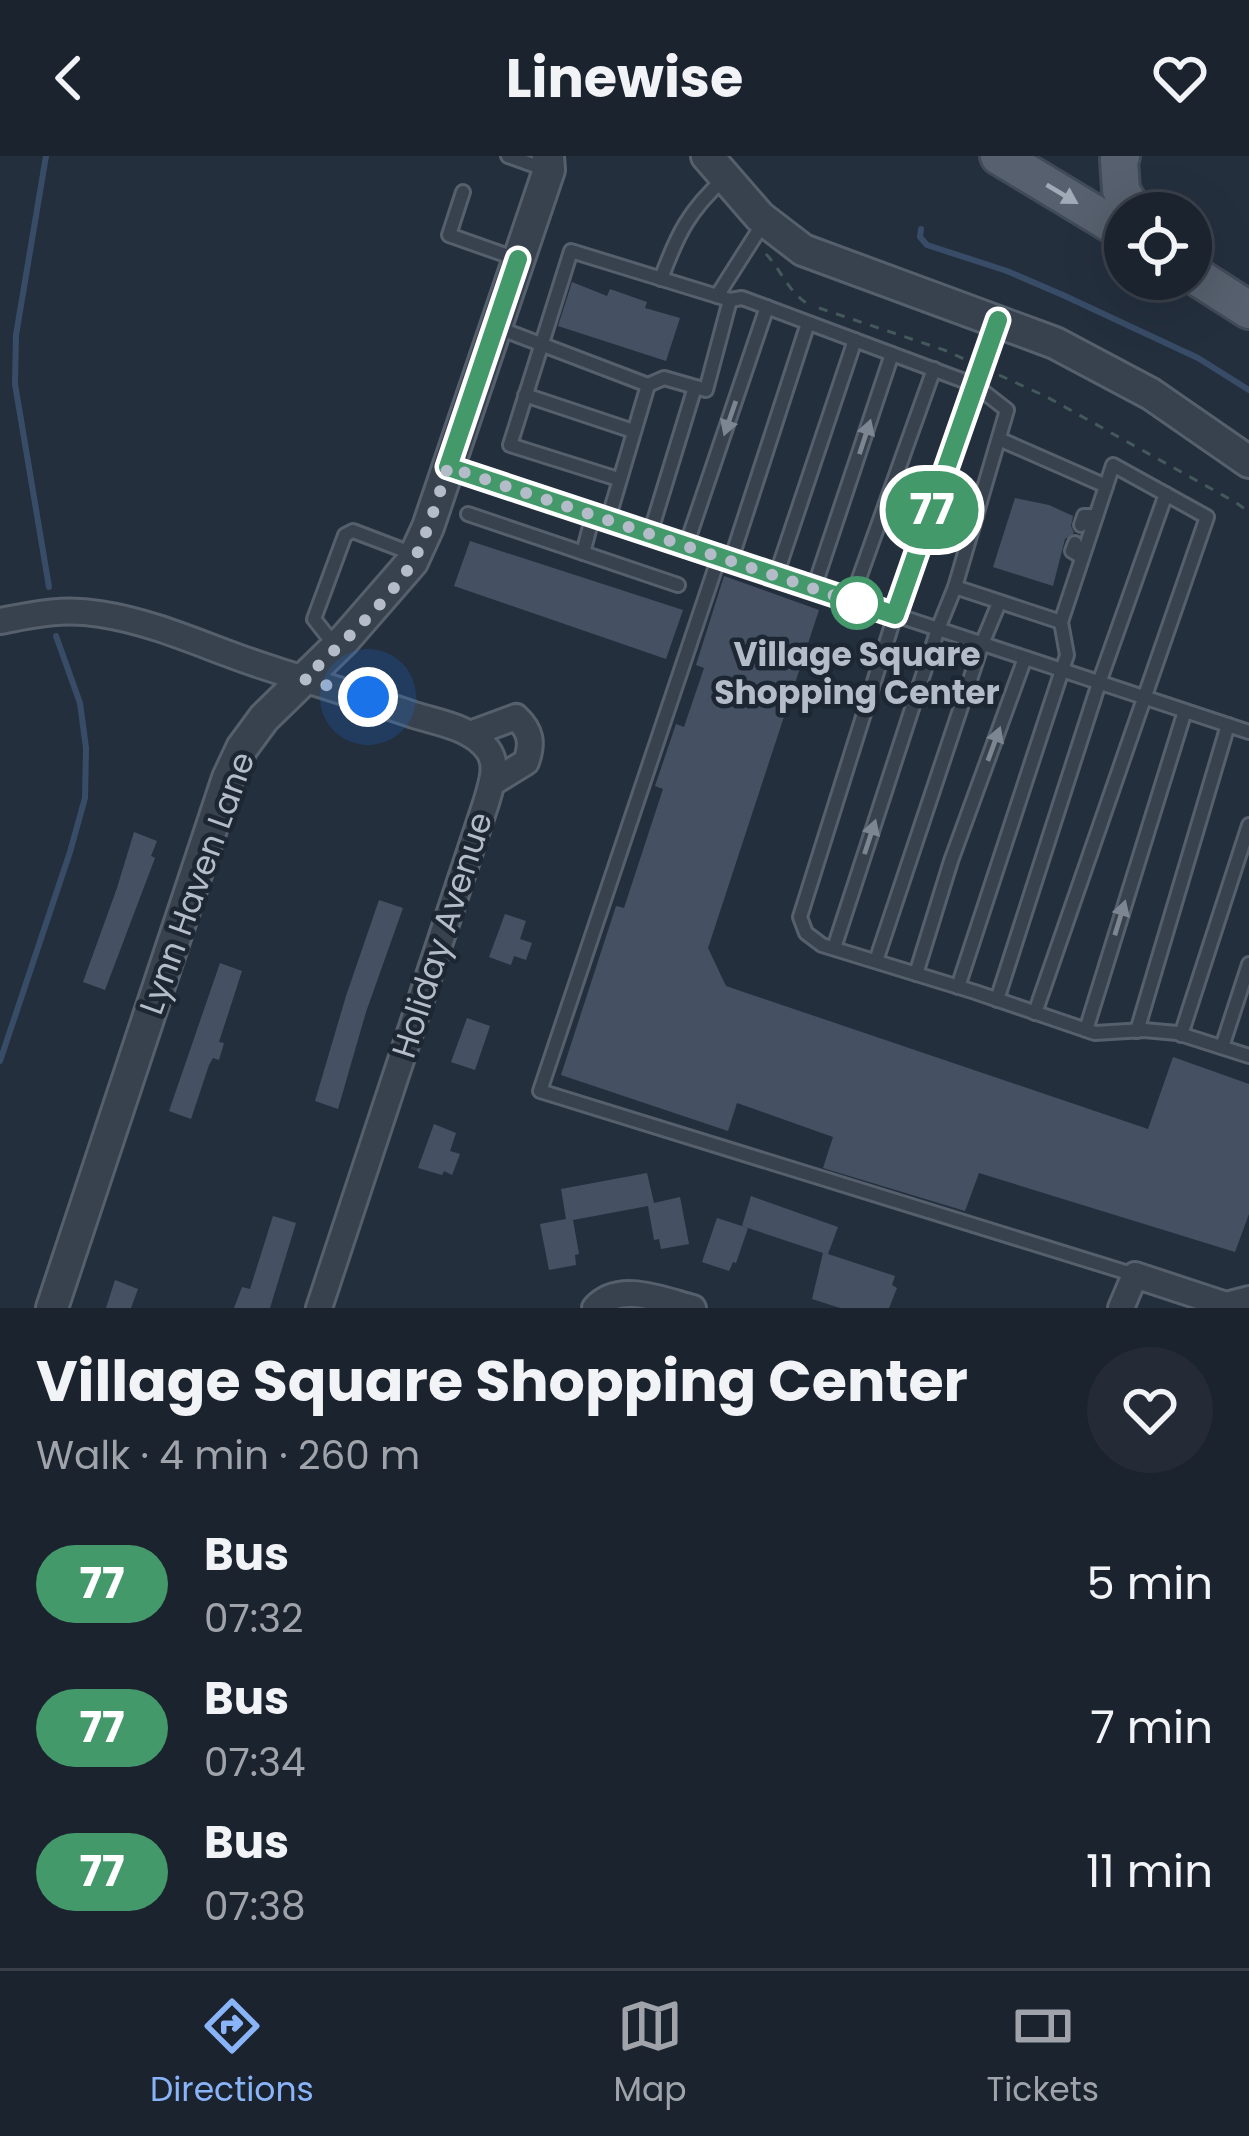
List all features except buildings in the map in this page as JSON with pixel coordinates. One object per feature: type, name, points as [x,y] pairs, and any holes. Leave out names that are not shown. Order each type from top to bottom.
[{"type":"main road","points":[[998,156],[1104,219]]},
{"type":"main road","points":[[1121,156],[1121,192]]},
{"type":"main road","points":[[1212,286],[1249,310]]},
{"type":"street","name":"Lynn Haven Lane","points":[[52,1308],[228,778],[264,718],[337,648],[416,555],[553,161]]},
{"type":"street","points":[[716,167],[764,221],[803,250],[1055,343],[1135,385],[1249,461]]},
{"type":"street","points":[[0,621],[62,610],[101,614],[160,627],[470,734],[516,717],[526,727],[532,745],[526,762],[492,783]]},
{"type":"street","name":"Holiday Avenue","points":[[319,1308],[492,783],[494,764],[487,749],[470,734]]},
{"type":"street","points":[[1121,1308],[1135,1275],[1226,1305],[1249,1299]]},
{"type":"street","points":[[595,1308],[599,1301],[626,1292],[693,1308]]},
{"type":"lane","points":[[508,156],[553,161]]},
{"type":"lane","points":[[661,279],[674,244],[716,167]]},
{"type":"lane","points":[[463,192],[449,235],[518,259]]},
{"type":"lane","points":[[608,520],[648,385],[664,377],[706,391],[724,298],[764,221]]},
{"type":"lane","points":[[618,479],[510,445],[571,251],[767,307],[975,385],[1007,410],[955,587],[834,949]]},
{"type":"lane","points":[[686,546],[767,307]]},
{"type":"lane","points":[[998,320],[895,615],[800,917],[808,936],[834,949],[1086,1030],[1181,1035],[1249,1056]]},
{"type":"lane","points":[[808,322],[540,1091],[1135,1275]]},
{"type":"lane","points":[[495,327],[648,385]]},
{"type":"lane","points":[[776,576],[855,340]]},
{"type":"lane","points":[[814,588],[892,354]]},
{"type":"lane","points":[[851,601],[934,369]]},
{"type":"lane","points":[[650,534],[694,387]]},
{"type":"lane","points":[[525,395],[633,431]]},
{"type":"lane","points":[[999,440],[1106,486]]},
{"type":"lane","points":[[958,987],[1063,670],[1067,656],[1060,622],[1113,465],[1208,517],[1035,1012]]},
{"type":"lane","points":[[448,467],[1249,732]]},
{"type":"lane","points":[[997,1000],[1099,682],[1166,494]]},
{"type":"lane","points":[[468,514],[678,585]]},
{"type":"lane","points":[[583,553],[593,515]]},
{"type":"lane","points":[[1081,525],[1084,516],[1096,516]]},
{"type":"lane","points":[[337,648],[314,620],[345,536],[353,531],[416,555]]},
{"type":"lane","points":[[1075,543],[1072,551],[1082,557]]},
{"type":"lane","points":[[955,587],[1060,622]]},
{"type":"lane","points":[[876,961],[999,603]]},
{"type":"lane","points":[[916,974],[1024,658]]},
{"type":"lane","points":[[1086,1030],[1185,711]]},
{"type":"lane","points":[[1137,1031],[1228,725]]},
{"type":"lane","points":[[1181,1035],[1249,825]]},
{"type":"lane","points":[[1222,1047],[1249,964]]},
{"type":"path","points":[[766,255],[792,292],[808,304],[961,358]]},
{"type":"path","points":[[1000,375],[1249,512]]},
{"type":"waterway","points":[[46,156],[16,335],[15,384],[49,587]]},
{"type":"waterway","points":[[921,229],[920,237],[927,245],[1065,296],[1198,358],[1249,390]]},
{"type":"waterway","points":[[0,1061],[85,798],[86,748],[80,703],[56,636]]},
{"type":"bus line","name":"77","points":[[518,259],[448,467],[895,615],[998,320]]},
{"type":"place","name":"Village Square Shopping Center","points":[[857,603]]},
{"type":"route","points":[[368,697],[304,679],[412,562],[448,467],[857,603]]}]
